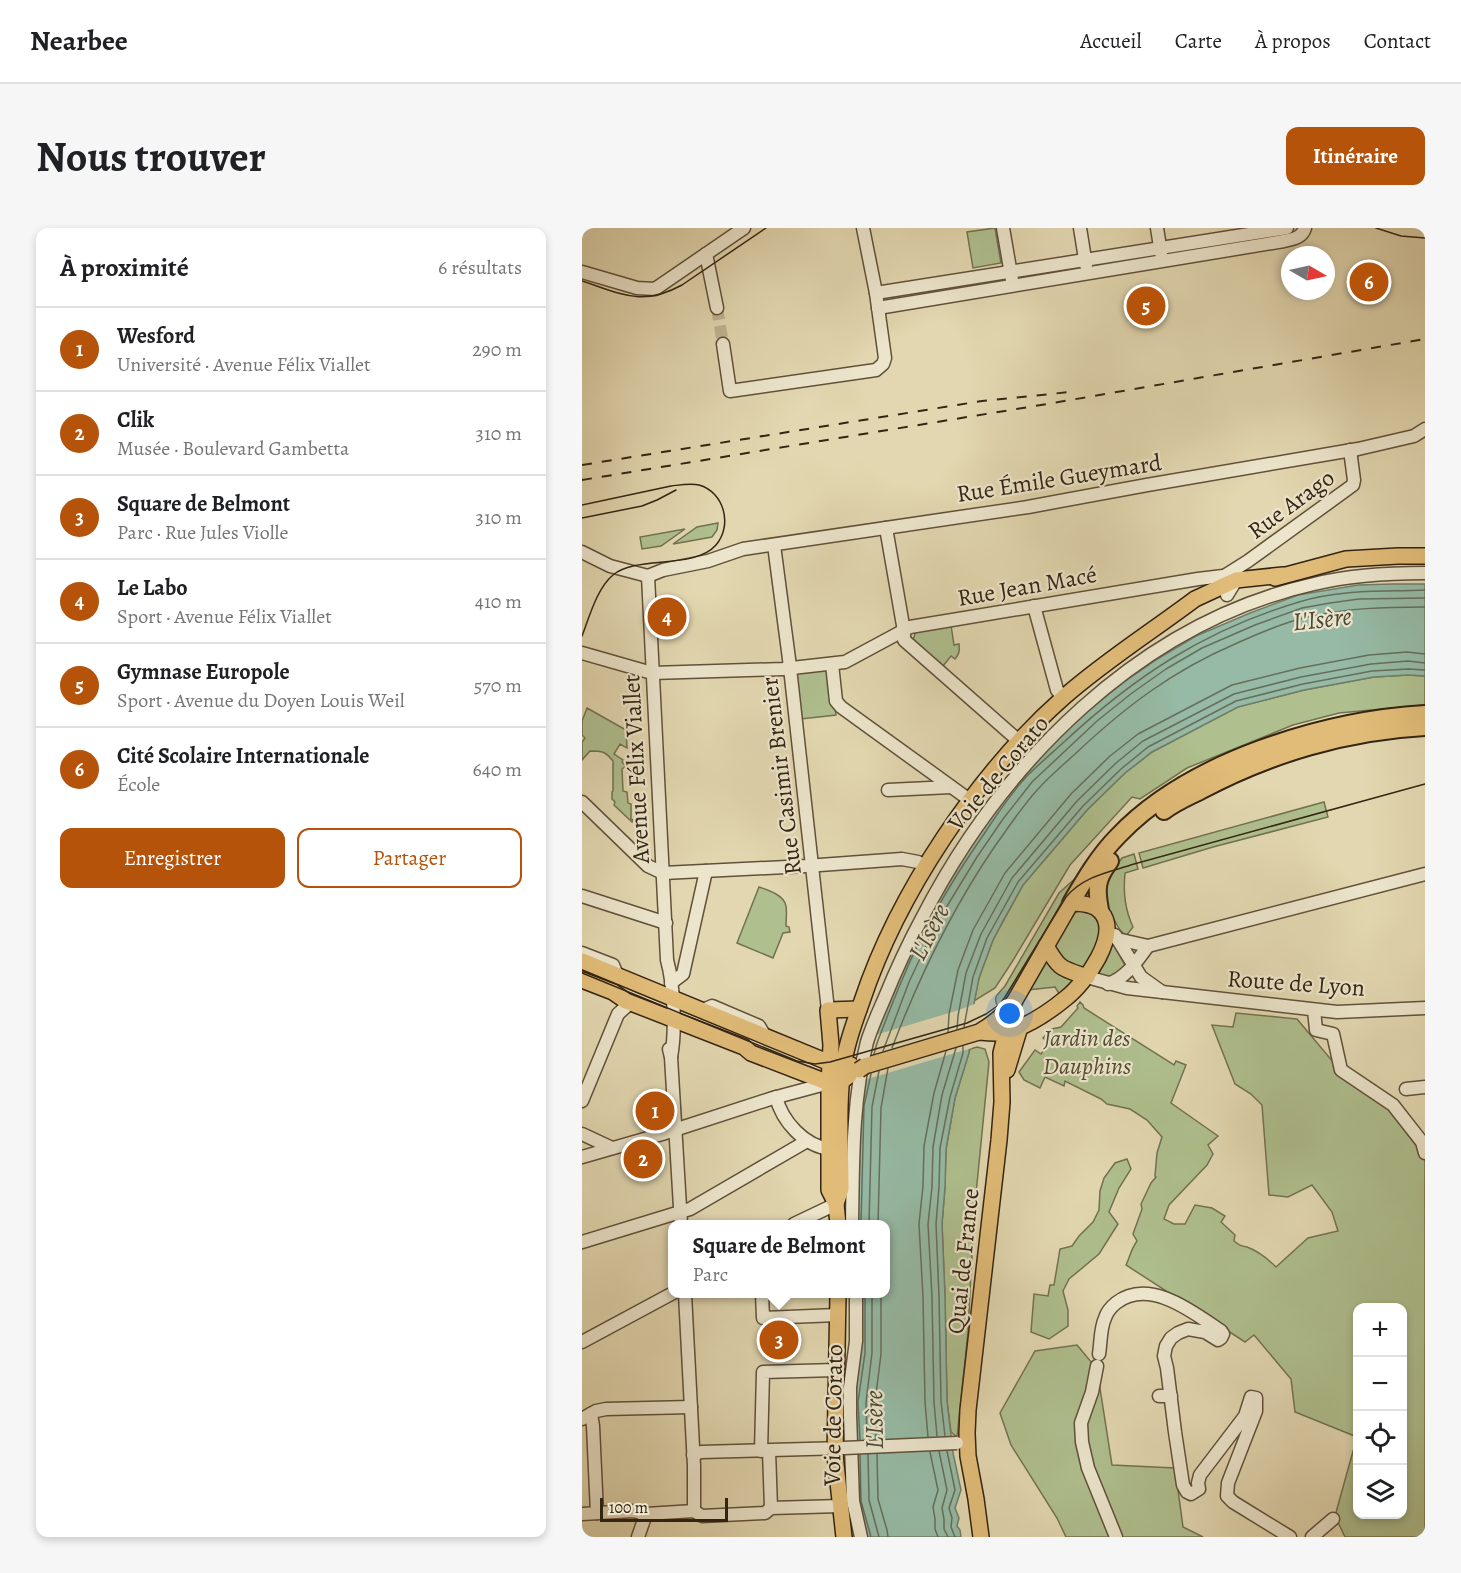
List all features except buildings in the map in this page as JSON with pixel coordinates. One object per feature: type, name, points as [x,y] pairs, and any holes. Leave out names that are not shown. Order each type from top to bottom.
[{"type":"highway","points":[[1071,903],[1100,856],[1120,834],[1165,796],[1191,782],[1256,751],[1295,738],[1374,720],[1425,714]]},
{"type":"highway","points":[[1104,916],[1097,890],[1102,871],[1136,832],[1167,808],[1231,774],[1298,750],[1375,732],[1425,727]]},
{"type":"main road","points":[[1163,623],[1199,606],[1283,575],[1346,559],[1425,556]]},
{"type":"main road","points":[[837,1064],[893,923],[926,867],[971,801],[1020,742],[1064,698],[1112,659],[1195,599],[1240,573],[1283,575]]},
{"type":"main road","points":[[582,980],[613,992],[630,1003],[744,1047],[751,1053],[835,1082],[861,1067],[986,1030],[1013,1029],[1047,1013],[1068,997],[1087,977],[1098,959],[1105,940],[1104,916],[1089,905],[1071,903],[1014,1002],[986,1030]]},
{"type":"main road","points":[[1046,946],[1058,965],[1087,977]]},
{"type":"main road","points":[[582,961],[669,992],[703,1010],[837,1064],[861,1067]]},
{"type":"main road","name":"Quai de France","points":[[981,1537],[968,1456],[962,1443],[968,1410],[999,1140],[1001,1053],[1013,1029],[1014,1002]]},
{"type":"main road","points":[[838,1220],[837,1204],[841,1189],[833,1154],[837,1064],[828,1006],[859,1009]]},
{"type":"main road","points":[[838,1298],[836,1370],[840,1506],[844,1537]]},
{"type":"street","points":[[582,272],[636,288],[655,289],[744,228]]},
{"type":"street","points":[[723,344],[730,391],[876,370],[883,364],[885,358],[876,293],[863,228]]},
{"type":"street","points":[[1003,228],[1013,286]]},
{"type":"street","points":[[1080,228],[1087,273]]},
{"type":"street","points":[[1157,228],[1161,254]]},
{"type":"street","points":[[878,308],[1087,273],[1161,254],[1287,228]]},
{"type":"street","points":[[876,293],[1085,260],[1296,239],[1305,228]]},
{"type":"street","points":[[706,254],[717,308]]},
{"type":"street","name":"Rue Arago","points":[[1227,596],[1240,573],[1353,485],[1350,450],[1414,436],[1425,429]]},
{"type":"street","name":"Rue Émile Gueymard","points":[[648,576],[663,570],[708,561],[743,549],[1028,507],[1350,450]]},
{"type":"street","points":[[886,528],[904,640],[1020,742]]},
{"type":"street","name":"Rue Casimir Brenier","points":[[774,545],[828,1006]]},
{"type":"street","points":[[582,552],[610,566],[648,576]]},
{"type":"street","name":"Rue Jean Macé","points":[[582,653],[652,673],[790,668],[832,664],[845,662],[910,627],[1154,585],[1240,573]]},
{"type":"street","name":"Voie de Corato","points":[[852,1220],[856,1108],[866,1048],[876,1018],[912,936],[939,885],[984,817],[1022,770],[1069,720],[1114,681],[1166,645],[1224,613],[1276,594],[1320,582],[1369,575],[1425,573]]},
{"type":"street","name":"Avenue Félix Viallet","points":[[648,576],[666,924],[667,960],[664,971],[669,992],[667,1043],[671,1057],[681,1219]]},
{"type":"street","points":[[1034,606],[1058,690],[1064,698]]},
{"type":"street","points":[[832,664],[836,700],[841,707],[971,801]]},
{"type":"street","points":[[888,790],[951,787]]},
{"type":"street","points":[[582,802],[648,866],[663,873],[902,859],[918,862],[926,867]]},
{"type":"street","points":[[669,992],[684,974],[706,871]]},
{"type":"street","points":[[1118,939],[1148,946],[1425,874]]},
{"type":"street","points":[[582,897],[666,924]]},
{"type":"street","points":[[1104,916],[1142,977],[1163,992]]},
{"type":"street","points":[[1107,984],[1129,971],[1148,946]]},
{"type":"street","points":[[582,953],[613,965],[617,975]]},
{"type":"street","name":"Route de Lyon","points":[[1087,977],[1127,988],[1314,1010],[1338,1012],[1425,1008]]},
{"type":"street","points":[[582,1101],[618,1014],[630,1003]]},
{"type":"street","points":[[1314,1010],[1316,1030],[1334,1034],[1341,1070],[1393,1105],[1422,1142],[1425,1153]]},
{"type":"street","points":[[582,1157],[835,1082]]},
{"type":"street","points":[[1406,1089],[1425,1087]]},
{"type":"street","points":[[775,1098],[782,1113],[799,1135],[833,1154]]},
{"type":"street","points":[[582,1134],[612,1148]]},
{"type":"street","points":[[681,1219],[690,1209],[807,1141]]},
{"type":"street","points":[[803,1220],[837,1204]]},
{"type":"street","points":[[582,1242],[668,1222]]},
{"type":"street","points":[[1116,1537],[1088,1467],[1082,1442],[1081,1423],[1092,1392],[1105,1317],[1122,1299],[1130,1295],[1145,1294],[1169,1300],[1184,1307],[1223,1334],[1218,1340],[1205,1332],[1188,1329],[1171,1338],[1166,1346],[1165,1396],[1175,1432],[1183,1485],[1187,1492],[1191,1494],[1199,1489],[1200,1475],[1245,1416],[1251,1397],[1256,1398],[1257,1411],[1228,1483],[1227,1496],[1290,1537]]},
{"type":"street","points":[[583,1338],[668,1295]]},
{"type":"street","points":[[685,1298],[694,1511]]},
{"type":"street","points":[[762,1298],[763,1317],[837,1315]]},
{"type":"street","name":"Voie de Corato","points":[[856,1298],[856,1341],[850,1387],[850,1415],[854,1501],[861,1537]]},
{"type":"street","points":[[771,1508],[765,1451],[763,1372],[836,1370]]},
{"type":"street","points":[[597,1513],[592,1426],[586,1417],[596,1411],[606,1409],[691,1407]]},
{"type":"street","points":[[693,1455],[701,1452],[962,1443]]},
{"type":"street","points":[[582,1514],[694,1511],[702,1516],[765,1513],[771,1508],[840,1506]]},
{"type":"street","points":[[638,1537],[646,1514]]},
{"type":"street","points":[[1312,1537],[1333,1519]]},
{"type":"green space","points":[[995,228],[1001,263],[973,268],[967,232]]},
{"type":"green space","points":[[718,523],[717,530],[712,537],[673,544],[697,527]]},
{"type":"green space","points":[[685,529],[661,546],[642,549],[640,537]]},
{"type":"green space","points":[[951,625],[954,645],[959,644],[959,652],[955,659],[951,656],[943,666],[913,640],[916,631]]},
{"type":"green space","points":[[830,666],[836,715],[801,719],[796,674],[799,671]]},
{"type":"green space","points":[[1425,676],[1425,705],[1339,713],[1293,725],[1187,768],[1140,799],[1132,797],[1070,865],[995,988],[974,1001],[979,978],[993,940],[1023,885],[1087,810],[1125,773],[1152,752],[1237,707],[1304,690],[1374,677]]},
{"type":"green space","points":[[587,708],[626,730],[627,748],[620,744],[614,754],[623,760],[626,766],[622,769],[623,791],[627,792],[628,803],[631,804],[632,822],[614,805],[615,802],[612,799],[613,761],[605,753],[594,751],[590,751],[582,760],[582,742],[585,738],[582,735],[582,721]]},
{"type":"green space","points":[[1324,802],[1328,817],[1143,868],[1139,853]]},
{"type":"green space","points":[[1134,854],[1138,869],[1125,873],[1125,901],[1133,927],[1126,936],[1105,904],[1107,879],[1122,858]]},
{"type":"green space","points":[[1079,875],[1003,1007],[998,1007],[997,996],[1059,893]]},
{"type":"green space","points":[[759,887],[779,896],[786,906],[786,926],[789,927],[790,932],[783,933],[773,958],[737,943]]},
{"type":"green space","points":[[1084,910],[1097,918],[1100,930],[1090,958],[1083,969],[1057,958],[1054,942],[1069,917]]},
{"type":"green space","points":[[1111,944],[1126,967],[1115,978],[1098,976]]},
{"type":"green space","points":[[1046,957],[1077,978],[1060,995],[1055,987],[1027,990]]},
{"type":"green space","name":"Jardin des Dauphins","points":[[1080,1002],[1084,1008],[1174,1065],[1176,1061],[1186,1065],[1171,1103],[1218,1136],[1208,1145],[1213,1154],[1207,1165],[1169,1205],[1164,1219],[1174,1224],[1185,1224],[1195,1205],[1212,1208],[1225,1216],[1221,1222],[1235,1235],[1234,1241],[1259,1253],[1276,1267],[1308,1238],[1338,1231],[1332,1212],[1312,1185],[1288,1197],[1269,1195],[1262,1105],[1251,1094],[1235,1084],[1212,1025],[1233,1027],[1236,1013],[1297,1019],[1344,1075],[1416,1129],[1425,1146],[1425,1537],[1345,1537],[1335,1516],[1353,1451],[1353,1519],[1407,1519],[1407,1303],[1353,1303],[1353,1435],[1295,1412],[1291,1379],[1254,1335],[1245,1342],[1126,1265],[1137,1241],[1133,1234],[1142,1209],[1141,1204],[1156,1177],[1157,1153],[1162,1137],[1147,1120],[1130,1109],[1107,1104],[1065,1081],[1064,1086],[1045,1077],[1040,1088],[1024,1080],[1019,1072],[1035,1050],[1041,1054],[1049,1043],[1043,1038],[1052,1029],[1061,1027],[1078,1008]]},
{"type":"green space","points":[[977,1047],[985,1049],[989,1062],[974,1214],[968,1332],[957,1437],[951,1432],[947,1401],[942,1224],[946,1149],[955,1098],[970,1049]]},
{"type":"green space","points":[[1127,1159],[1131,1169],[1119,1188],[1109,1212],[1118,1224],[1099,1254],[1069,1279],[1063,1291],[1068,1310],[1068,1326],[1049,1339],[1031,1332],[1034,1294],[1048,1296],[1050,1285],[1054,1285],[1060,1249],[1072,1246],[1093,1222],[1099,1210],[1100,1191],[1104,1178],[1115,1163]]},
{"type":"green space","points":[[790,1324],[791,1355],[767,1355],[766,1325]]},
{"type":"green space","points":[[1077,1345],[1097,1369],[1112,1465],[1175,1468],[1183,1527],[1203,1537],[1066,1537],[1057,1518],[1011,1445],[1000,1413],[1035,1351]]},
{"type":"water","name":"L'Isère","points":[[1425,584],[1425,676],[1374,677],[1304,690],[1238,707],[1152,752],[1125,773],[1087,810],[1023,885],[993,940],[979,978],[971,1019],[969,1053],[955,1098],[946,1149],[942,1224],[947,1401],[953,1453],[961,1490],[955,1508],[959,1518],[957,1526],[961,1537],[866,1537],[855,1503],[852,1402],[859,1298],[890,1298],[890,1220],[855,1220],[858,1105],[871,1042],[897,976],[966,850],[1022,772],[1088,711],[1124,682],[1196,636],[1298,595],[1358,585]]},
{"type":"pier","points":[[977,1003],[972,1048],[864,1080],[869,1037]]},
{"type":"tunnel","points":[[717,308],[723,344]]},
{"type":"tram line","points":[[582,281],[632,296],[643,297],[668,292],[766,228]]},
{"type":"tram line","points":[[1376,228],[1401,236],[1425,238]]},
{"type":"tram line","points":[[582,505],[671,486],[696,484],[715,495],[720,502],[725,519],[721,537],[716,545],[706,553],[680,560],[636,565],[613,575],[602,587],[582,636]]},
{"type":"tram line","points":[[582,518],[642,506],[676,490]]},
{"type":"tram line","points":[[582,973],[797,1061],[815,1064],[830,1062],[967,1023],[986,1014],[1000,1004],[1005,997],[1066,897],[1089,879],[1134,864],[1425,784]]},
{"type":"railway","points":[[582,480],[1425,339]]},
{"type":"railway","points":[[582,465],[982,401],[1070,392]]},
{"type":"place","name":"Cité Scolaire Internationale","points":[[1369,282]]},
{"type":"place","name":"Gymnase Europole","points":[[1146,306]]},
{"type":"place","name":"Le Labo","points":[[667,617]]},
{"type":"place","name":"Wesford","points":[[655,1111]]},
{"type":"place","name":"Clik","points":[[643,1159]]},
{"type":"place","name":"Square de Belmont","points":[[779,1340]]}]
